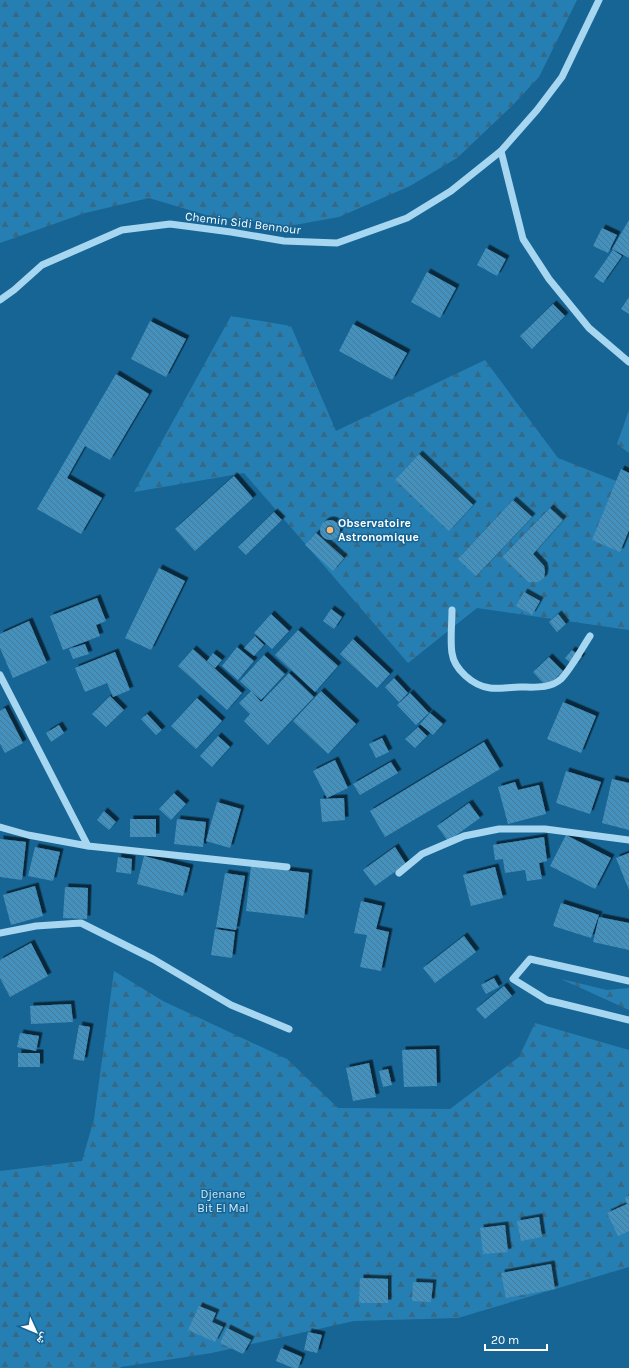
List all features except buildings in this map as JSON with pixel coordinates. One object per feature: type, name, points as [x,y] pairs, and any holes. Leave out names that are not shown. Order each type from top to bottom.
[{"type":"street","name":"Chemin Sidi Bennour","points":[[0,300],[14,290],[42,265],[122,230],[170,224],[284,241],[337,243],[407,218],[452,191],[501,151],[537,110],[562,77],[599,0]]},
{"type":"street","points":[[501,151],[524,239],[549,279],[589,328],[629,362]]},
{"type":"street","points":[[452,610],[452,653],[455,663],[469,679],[489,688],[542,687],[554,683],[565,675],[590,636]]},
{"type":"street","points":[[0,675],[88,846]]},
{"type":"street","points":[[0,827],[28,835],[88,846],[287,867]]},
{"type":"street","points":[[400,873],[422,854],[464,836],[499,829],[545,829],[629,840]]},
{"type":"street","points":[[0,933],[36,926],[81,923],[153,959],[230,1005],[289,1029]]},
{"type":"street","points":[[629,981],[530,959],[513,979],[547,1000],[629,1020]]},
{"type":"green space","points":[[0,0],[577,0],[539,77],[513,105],[457,158],[410,186],[339,217],[289,226],[206,215],[149,198],[85,213],[0,243]]},
{"type":"green space","points":[[231,316],[291,326],[336,431],[485,360],[558,458],[629,486],[629,630],[477,608],[408,663],[244,473],[134,492]]},
{"type":"green space","points":[[629,410],[629,453],[617,444]]},
{"type":"green space","name":"Djenane Bit El Mal","points":[[114,971],[163,1001],[287,1059],[338,1108],[450,1109],[519,1057],[535,1023],[629,1050],[629,1267],[458,1318],[354,1321],[212,1353],[120,1368],[0,1368],[0,1171],[82,1161],[94,1119]]},
{"type":"green space","points":[[561,979],[607,990],[629,988],[629,1010]]},
{"type":"place","name":"Observatoire Astronomique","points":[[330,530]]}]
